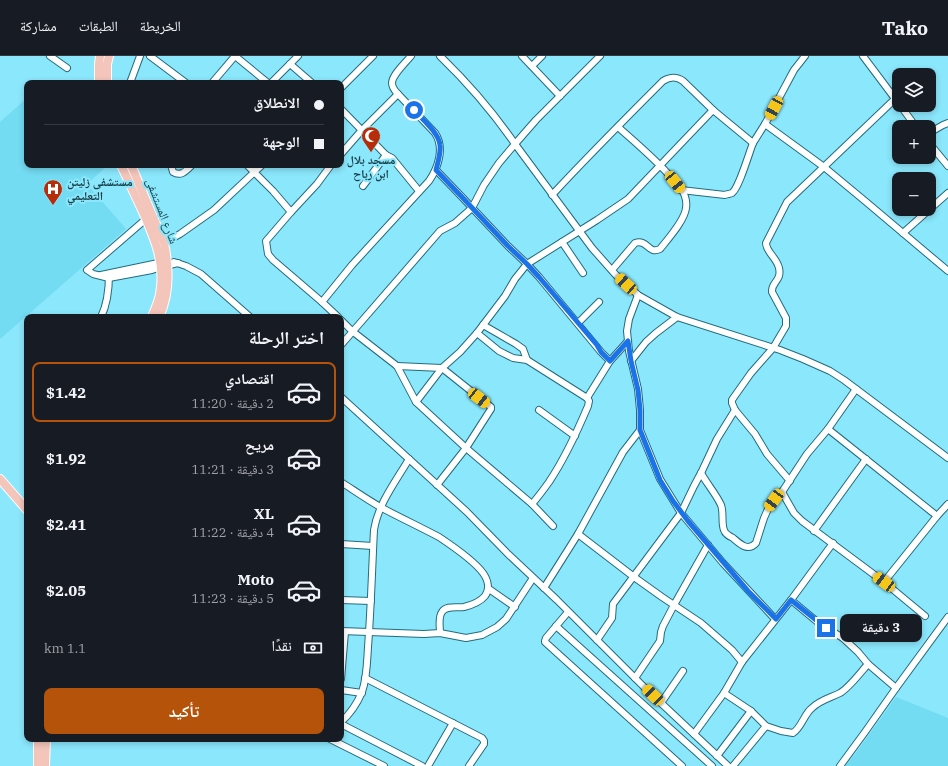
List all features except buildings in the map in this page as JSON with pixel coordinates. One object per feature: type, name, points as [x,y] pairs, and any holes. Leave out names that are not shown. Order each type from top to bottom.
[{"type":"main road","points":[[99,80],[100,56]]},
{"type":"main road","points":[[107,80],[107,64],[109,56]]},
{"type":"main road","name":"شارع المستشفى","points":[[123,168],[164,264]]},
{"type":"main road","name":"شارع المستشفى","points":[[132,168],[164,245],[164,264]]},
{"type":"main road","points":[[153,314],[160,293],[164,264]]},
{"type":"main road","points":[[160,314],[167,293],[164,264]]},
{"type":"main road","points":[[0,479],[24,507]]},
{"type":"main road","points":[[38,742],[38,766]]},
{"type":"main road","points":[[45,766],[46,742]]},
{"type":"street","points":[[50,56],[67,68]]},
{"type":"street","points":[[131,80],[140,56]]},
{"type":"street","points":[[150,56],[182,80]]},
{"type":"street","points":[[215,80],[235,56],[266,80]]},
{"type":"street","points":[[273,80],[298,56]]},
{"type":"street","points":[[344,85],[373,56]]},
{"type":"street","points":[[322,302],[352,265],[419,191],[429,182],[436,170],[440,152],[438,138],[392,86],[392,79],[395,74],[411,56]]},
{"type":"street","points":[[441,56],[490,111],[592,248],[638,295],[677,317],[803,358],[834,374],[948,458]]},
{"type":"street","points":[[522,56],[560,96]]},
{"type":"street","points":[[532,66],[542,56]]},
{"type":"street","points":[[344,340],[440,231],[456,222],[472,208],[484,185],[499,163],[515,144],[600,56]]},
{"type":"street","points":[[681,190],[725,195],[732,193],[736,188],[753,143],[790,77],[805,56]]},
{"type":"street","points":[[863,56],[892,95]]},
{"type":"street","points":[[290,64],[309,80]]},
{"type":"street","points":[[552,195],[663,81],[669,78],[678,78],[683,81],[713,110],[753,143]]},
{"type":"street","points":[[344,151],[398,94]]},
{"type":"street","points":[[790,481],[767,454],[755,434],[735,410],[732,403],[734,397],[773,348],[786,326],[786,318],[772,292],[772,286],[778,279],[779,269],[777,261],[766,248],[766,243],[787,202],[892,108]]},
{"type":"street","points":[[416,402],[442,368],[460,352],[477,333],[527,264],[628,199],[713,110]]},
{"type":"street","points":[[344,112],[386,155],[392,158],[419,191]]},
{"type":"street","points":[[936,129],[948,123]]},
{"type":"street","points":[[765,124],[824,168],[948,271]]},
{"type":"street","points":[[612,270],[635,242],[643,242],[654,251],[660,249],[679,225],[685,213],[686,206],[685,196],[660,165],[618,127]]},
{"type":"street","points":[[936,151],[948,166]]},
{"type":"street","points":[[363,186],[386,155]]},
{"type":"street","points":[[171,168],[173,172],[178,174],[184,172],[189,168]]},
{"type":"street","points":[[250,168],[273,191],[291,212]]},
{"type":"street","points":[[247,314],[201,274],[178,263],[164,245],[214,210],[259,168]]},
{"type":"street","points":[[329,168],[317,184],[266,241],[268,254],[273,260],[335,314]]},
{"type":"street","points":[[436,170],[539,277],[610,361]]},
{"type":"street","points":[[903,233],[948,193]]},
{"type":"street","points":[[146,219],[87,270],[93,274],[109,275],[164,264],[178,263]]},
{"type":"street","points":[[562,242],[583,273]]},
{"type":"street","points":[[102,314],[106,301],[109,275]]},
{"type":"street","points":[[638,295],[629,319],[627,331],[628,341],[638,390],[640,430],[660,480],[682,513],[708,545],[748,591],[776,619]]},
{"type":"street","points":[[578,323],[599,302]]},
{"type":"street","points":[[631,361],[646,342],[677,317]]},
{"type":"street","points":[[344,323],[397,366],[416,402],[466,448],[532,504],[553,526]]},
{"type":"street","points":[[483,325],[523,349],[527,360]]},
{"type":"street","points":[[477,333],[499,351],[508,356],[527,360],[587,398],[589,401],[575,436],[555,473],[532,504]]},
{"type":"street","points":[[587,398],[610,361],[628,341]]},
{"type":"street","points":[[397,366],[442,368],[491,409],[466,448],[438,485]]},
{"type":"street","points":[[701,473],[720,504],[723,527],[726,534],[742,546],[754,546],[768,509],[790,481],[807,454],[828,429],[856,390]]},
{"type":"street","points":[[344,401],[467,512],[635,678],[728,766]]},
{"type":"street","points":[[539,410],[575,436]]},
{"type":"street","points":[[597,640],[612,618],[613,604],[682,513],[717,439],[735,410]]},
{"type":"street","points":[[828,429],[937,516]]},
{"type":"street","points":[[544,588],[578,534],[623,452],[640,430]]},
{"type":"street","points":[[814,531],[866,459]]},
{"type":"street","points":[[344,719],[352,710],[362,693],[366,678],[375,524],[380,507],[409,460]]},
{"type":"street","points":[[344,484],[380,507],[448,543],[484,574],[488,582],[489,589],[486,595],[480,601],[472,605],[444,609],[440,614],[440,633]]},
{"type":"street","points":[[782,492],[794,513],[802,521],[884,582],[925,616]]},
{"type":"street","points":[[884,582],[948,504]]},
{"type":"street","points":[[578,534],[634,577],[701,623],[732,650],[742,662]]},
{"type":"street","points":[[694,734],[724,693],[742,662],[791,600],[833,543]]},
{"type":"street","points":[[344,544],[373,546]]},
{"type":"street","points":[[635,678],[660,642],[662,629],[708,545]]},
{"type":"street","points":[[344,631],[424,634],[440,633],[466,638],[482,635],[492,631],[502,623],[515,607],[533,578]]},
{"type":"street","points":[[489,589],[515,607]]},
{"type":"street","points":[[344,600],[371,601]]},
{"type":"street","points":[[791,600],[820,624],[843,638],[868,664],[896,688]]},
{"type":"street","points":[[568,612],[545,639],[545,642],[682,766]]},
{"type":"street","points":[[840,766],[948,617]]},
{"type":"street","points":[[843,638],[848,622]]},
{"type":"street","points":[[556,626],[712,766]]},
{"type":"street","points":[[724,693],[750,711],[766,726],[791,733],[798,729],[807,713],[812,708],[819,702],[844,690],[868,664]]},
{"type":"street","points":[[661,703],[683,671]]},
{"type":"street","points":[[366,678],[482,738],[484,740],[484,744],[469,766]]},
{"type":"street","points":[[344,690],[362,693]]},
{"type":"street","points":[[717,756],[750,711]]},
{"type":"street","points":[[428,766],[453,723]]},
{"type":"street","points":[[344,725],[422,766]]},
{"type":"street","points":[[733,766],[766,726]]},
{"type":"street","points":[[336,742],[384,766]]},
{"type":"shaded area","name":"مستشفى زليتن التعليمي","points":[[24,101],[24,168],[105,168],[87,184],[126,229],[29,314],[24,314],[24,318],[0,339],[0,122]]},
{"type":"shaded area","points":[[896,697],[948,718],[948,766],[845,766]]},
{"type":"place","name":"مسجد بلال ابن رباح","points":[[371,153]]},
{"type":"place","name":"مستشفى زليتن التعليمي","points":[[53,206]]},
{"type":"route","points":[[414,110],[438,138],[440,152],[436,170],[490,228],[539,277],[597,345],[601,352],[610,361],[628,341],[638,390],[640,430],[660,480],[682,513],[748,591],[776,619],[791,600],[826,628]]}]
